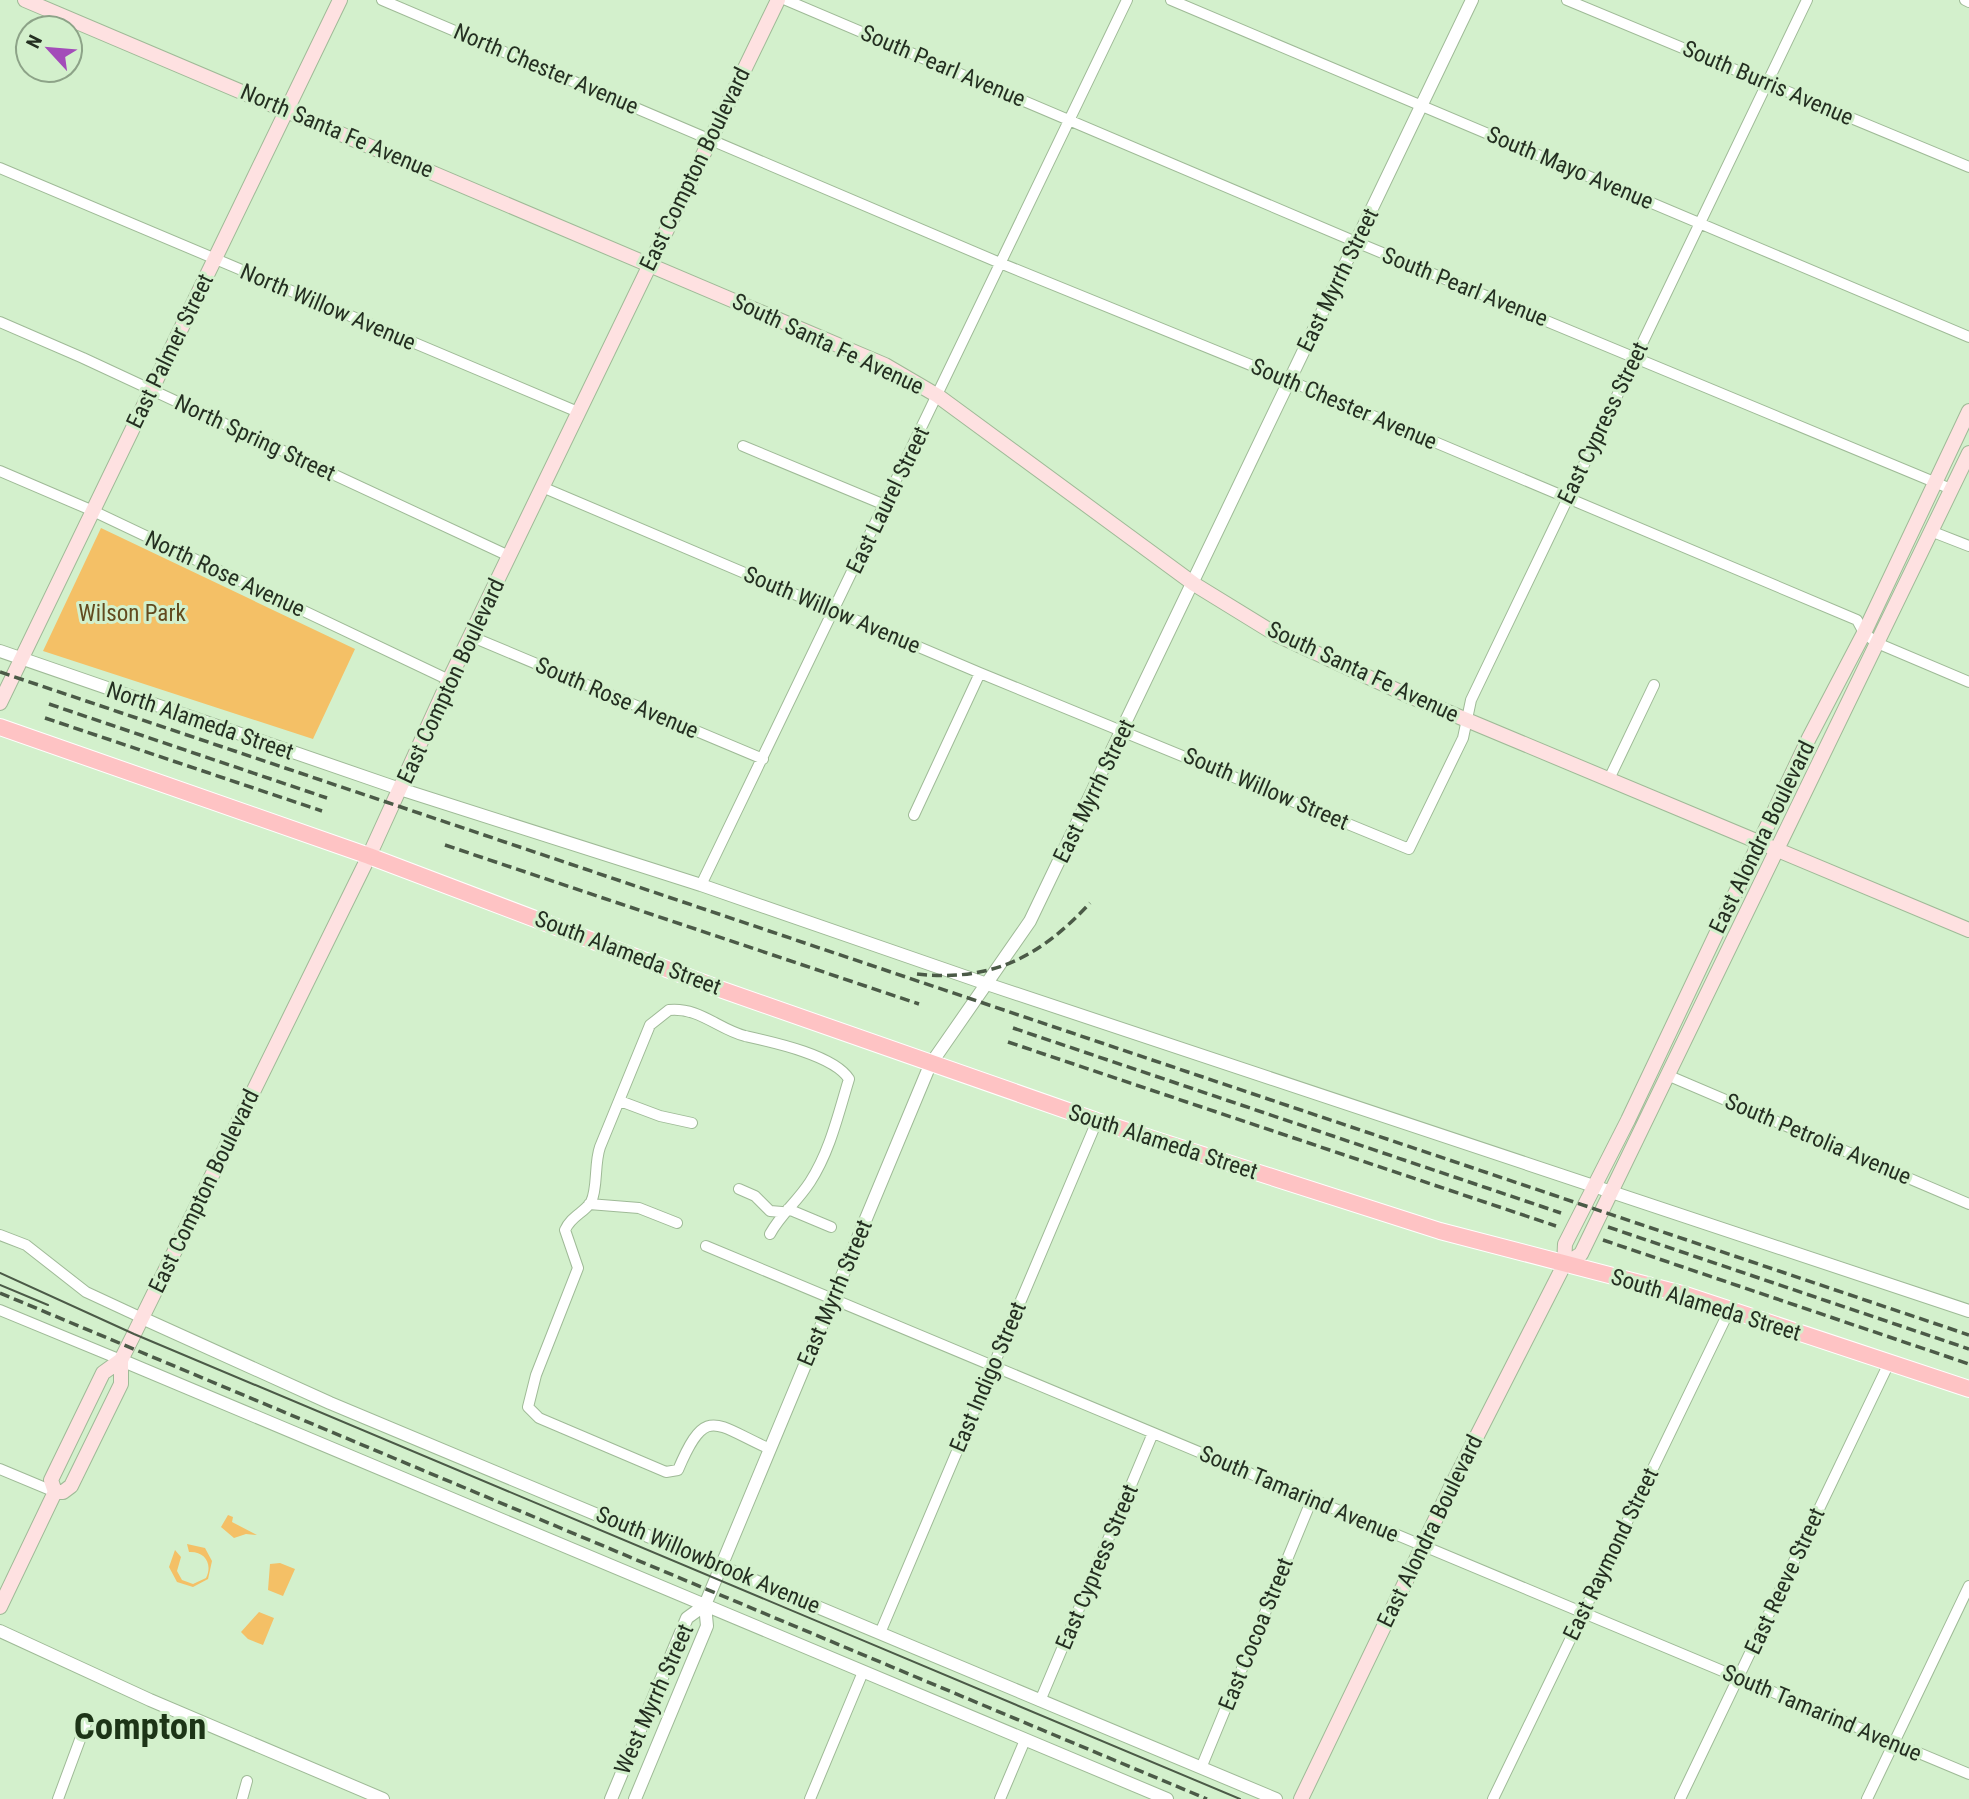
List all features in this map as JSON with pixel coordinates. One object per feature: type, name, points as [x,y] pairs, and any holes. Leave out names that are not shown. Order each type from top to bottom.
[{"type":"main road","name":"North Santa Fe Avenue","points":[[25,0],[649,263]]},
{"type":"main road","name":"East Palmer Street","points":[[0,703],[340,0]]},
{"type":"main road","name":"East Compton Boulevard","points":[[121,1360],[369,856],[470,636],[778,0]]},
{"type":"main road","name":"South Santa Fe Avenue","points":[[649,263],[884,365],[939,396],[1194,584],[1277,635],[1340,666],[1969,930]]},
{"type":"main road","name":"East Alondra Boulevard","points":[[1301,1799],[1523,1341],[1564,1265],[1565,1244],[1759,841],[1864,633],[1969,411]]},
{"type":"main road","name":"East Alondra Boulevard","points":[[1564,1265],[1581,1254],[1969,453]]},
{"type":"main road","points":[[0,727],[369,856]]},
{"type":"main road","name":"South Alameda Street","points":[[369,856],[717,988],[930,1065],[1097,1121],[1440,1231],[1730,1309],[1969,1389]]},
{"type":"main road","points":[[55,1492],[63,1492],[71,1486],[121,1384],[121,1360]]},
{"type":"main road","points":[[0,1607],[55,1492],[51,1480],[103,1373],[121,1360]]},
{"type":"street","name":"North Chester Avenue","points":[[382,0],[710,138]]},
{"type":"street","name":"South Pearl Avenue","points":[[786,0],[1356,242],[1951,489]]},
{"type":"street","name":"East Laurel Street","points":[[701,885],[939,396],[1000,262],[1127,0]]},
{"type":"street","name":"South Mayo Avenue","points":[[1171,0],[1969,337]]},
{"type":"street","name":"East Myrrh Street","points":[[716,1579],[930,1065],[1030,921],[1124,730],[1472,0]]},
{"type":"street","name":"South Burris Avenue","points":[[1567,0],[1969,167]]},
{"type":"street","name":"East Cypress Street","points":[[1409,849],[1463,738],[1471,700],[1807,0]]},
{"type":"street","name":"South Chester Avenue","points":[[710,138],[1857,620],[1864,633],[1877,643],[1969,682]]},
{"type":"street","name":"North Willow Avenue","points":[[0,168],[579,412]]},
{"type":"street","name":"North Spring Street","points":[[0,322],[509,556]]},
{"type":"street","points":[[743,446],[886,505]]},
{"type":"street","name":"North Rose Avenue","points":[[0,471],[92,510],[449,680]]},
{"type":"street","name":"South Willow Avenue","points":[[542,487],[980,673],[1124,730]]},
{"type":"street","points":[[1933,532],[1969,545]]},
{"type":"street","name":"South Rose Avenue","points":[[470,636],[763,759]]},
{"type":"street","name":"North Alameda Street","points":[[0,651],[400,789]]},
{"type":"street","points":[[914,815],[980,673]]},
{"type":"street","points":[[1609,779],[1654,685]]},
{"type":"street","name":"South Willow Street","points":[[1124,730],[1409,849]]},
{"type":"street","points":[[400,789],[701,885],[988,984],[1969,1311]]},
{"type":"street","points":[[770,1234],[785,1210],[809,1184],[835,1130],[849,1079],[839,1069],[772,1040],[744,1036],[705,1016],[680,1009],[669,1010],[650,1025],[594,1163],[595,1191],[589,1205],[569,1219],[565,1230],[578,1268],[536,1375],[528,1407],[539,1418],[666,1472],[678,1470],[691,1441],[702,1427],[713,1424],[770,1448]]},
{"type":"street","name":"South Petrolia Avenue","points":[[1667,1075],[1969,1204]]},
{"type":"street","points":[[620,1101],[660,1116],[692,1123]]},
{"type":"street","name":"East Indigo Street","points":[[880,1633],[1097,1121]]},
{"type":"street","points":[[739,1189],[755,1196],[769,1212],[785,1210],[831,1227]]},
{"type":"street","points":[[589,1205],[639,1208],[677,1223]]},
{"type":"street","points":[[0,1235],[26,1245],[86,1292],[142,1318]]},
{"type":"street","name":"South Tamarind Avenue","points":[[706,1246],[1969,1774]]},
{"type":"street","name":"East Raymond Street","points":[[1493,1799],[1730,1309]]},
{"type":"street","points":[[0,1310],[121,1360]]},
{"type":"street","name":"South Willowbrook Avenue","points":[[142,1318],[318,1398],[1276,1799]]},
{"type":"street","name":"South Willowbrook Avenue","points":[[121,1360],[1167,1799]]},
{"type":"street","name":"East Reeve Street","points":[[1681,1799],[1889,1363]]},
{"type":"street","name":"East Cypress Street","points":[[1040,1701],[1153,1433]]},
{"type":"street","points":[[0,1469],[55,1492]]},
{"type":"street","name":"East Cocoa Street","points":[[1200,1768],[1312,1499]]},
{"type":"street","name":"West Myrrh Street","points":[[635,1799],[708,1626],[705,1605],[716,1579]]},
{"type":"street","points":[[1867,1799],[1969,1586]]},
{"type":"street","name":"West Myrrh Street","points":[[611,1799],[687,1618],[705,1605]]},
{"type":"street","points":[[0,1631],[150,1700],[383,1799]]},
{"type":"street","points":[[810,1799],[863,1672]]},
{"type":"street","points":[[58,1799],[88,1718]]},
{"type":"street","points":[[1000,1799],[1024,1740]]},
{"type":"street","points":[[242,1799],[247,1781]]},
{"type":"green space","name":"Wilson Park","points":[[101,528],[355,649],[313,739],[43,651]]},
{"type":"green space","points":[[228,1515],[233,1517],[232,1522],[257,1535],[246,1534],[234,1538],[221,1527]]},
{"type":"green space","points":[[187,1544],[205,1548],[212,1561],[208,1579],[193,1587],[177,1582],[169,1567],[175,1550],[181,1557],[177,1571],[182,1580],[193,1584],[206,1578],[209,1568],[206,1559],[195,1552],[189,1552]]},
{"type":"green space","points":[[280,1563],[295,1569],[283,1596],[268,1590],[270,1564]]},
{"type":"green space","points":[[259,1612],[274,1618],[263,1645],[248,1639],[241,1632]]},
{"type":"tram line","points":[[0,1273],[134,1334],[1240,1799]]},
{"type":"tram line","points":[[0,1285],[48,1305]]},
{"type":"railway","points":[[0,672],[1969,1335]]},
{"type":"railway","points":[[49,704],[327,798]]},
{"type":"railway","points":[[45,718],[322,811]]},
{"type":"railway","points":[[445,845],[919,1004]]},
{"type":"railway","points":[[917,974],[969,974],[1013,962],[1052,938],[1090,903]]},
{"type":"railway","points":[[1013,1028],[1561,1213]]},
{"type":"railway","points":[[1008,1042],[1556,1226]]},
{"type":"railway","points":[[1608,1227],[1969,1349]]},
{"type":"railway","points":[[1603,1240],[1969,1364]]},
{"type":"railway","points":[[0,1293],[1207,1799]]},
{"type":"district","name":"Compton","points":[[140,1726]]}]
